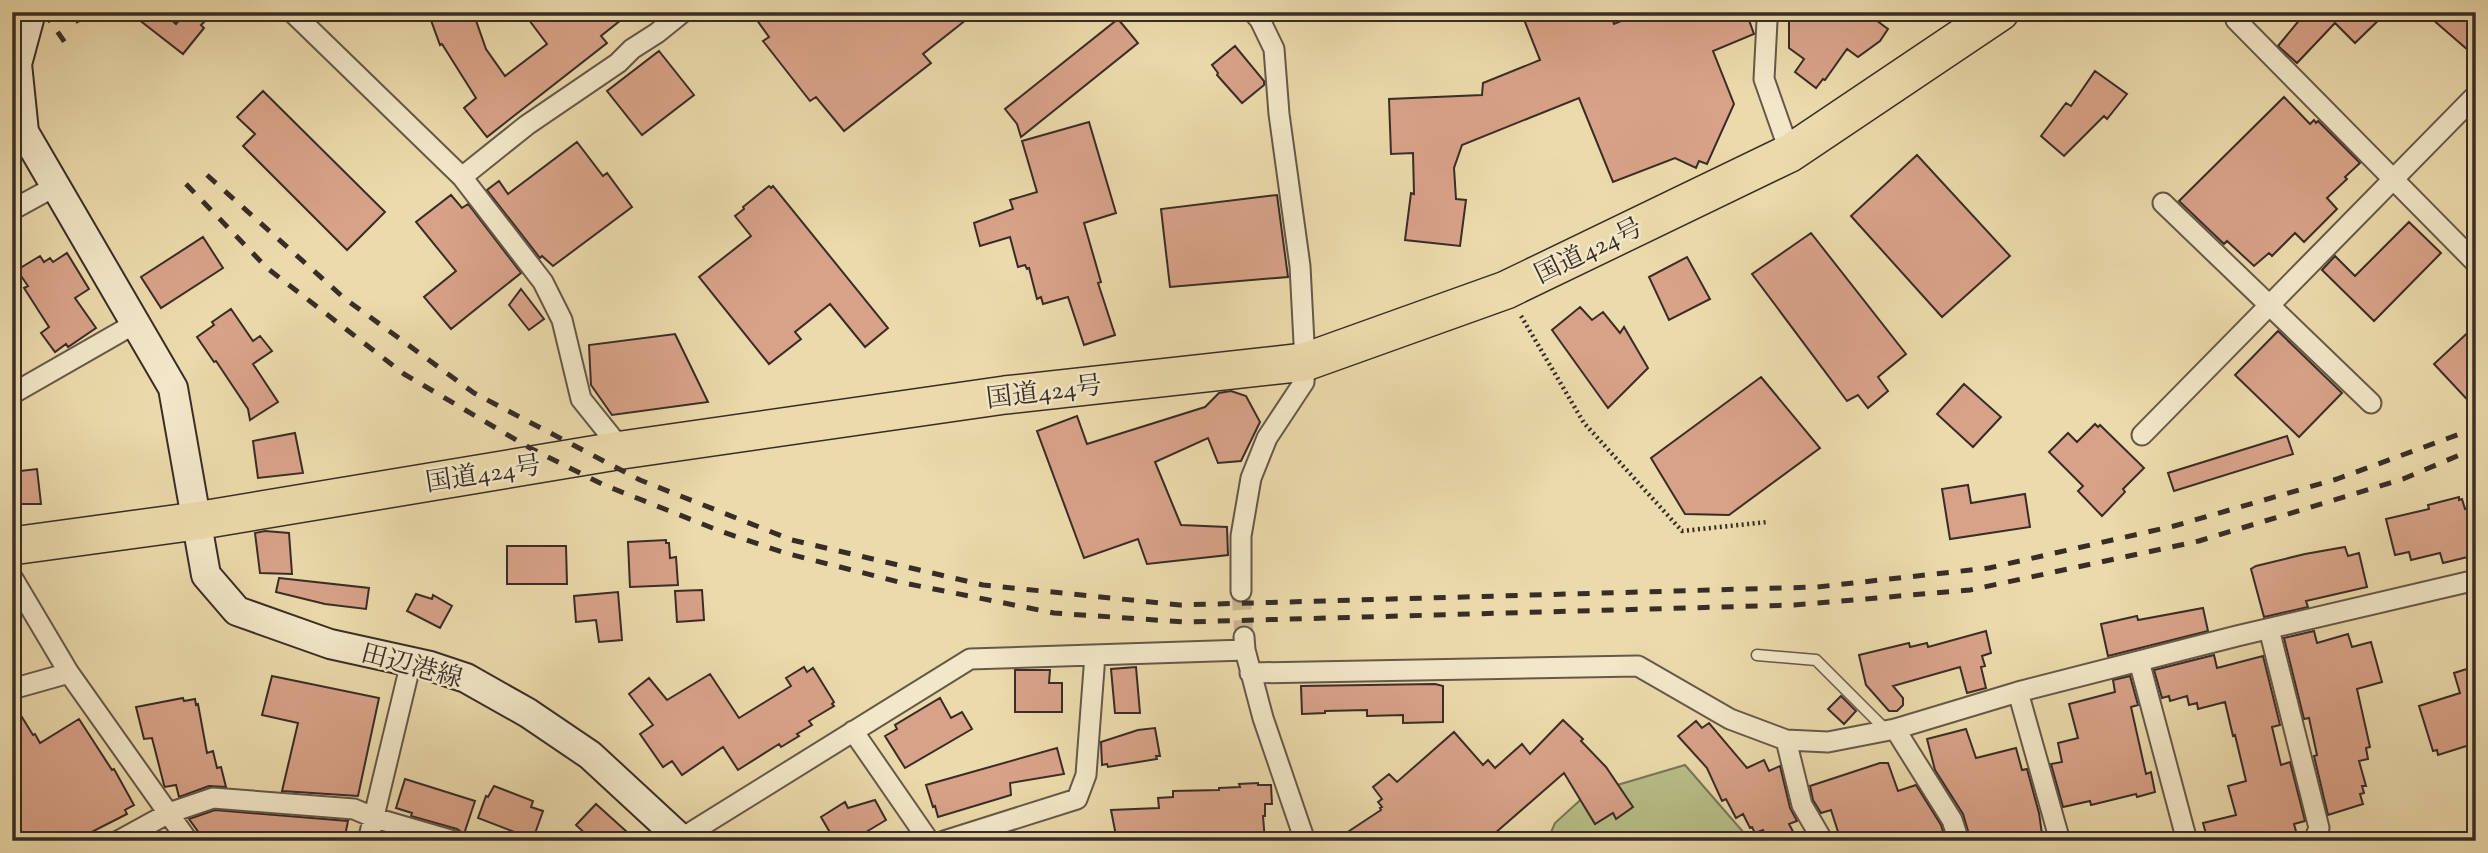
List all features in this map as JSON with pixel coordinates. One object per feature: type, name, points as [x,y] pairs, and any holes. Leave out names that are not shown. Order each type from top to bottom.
[{"type":"highway","name":"国道424号","points":[[12,546],[196,521],[622,450],[1005,395],[1305,362],[1506,290],[1790,153],[2000,12]]},
{"type":"main road","name":"田辺港線","points":[[31,12],[17,64],[24,132],[173,388],[206,575],[237,611],[330,644],[467,678],[528,713],[590,755],[680,840]]},
{"type":"street","points":[[292,12],[462,177],[543,282],[562,320],[581,399],[622,450]]},
{"type":"street","points":[[462,177],[527,125],[618,62],[683,12]]},
{"type":"street","points":[[1241,591],[1241,536],[1251,478],[1267,438],[1304,382],[1305,362],[1300,266],[1279,114],[1274,49],[1260,20],[1253,12]]},
{"type":"street","points":[[1769,12],[1763,79],[1790,153]]},
{"type":"street","points":[[2236,20],[2476,263]]},
{"type":"street","points":[[2142,435],[2476,95]]},
{"type":"street","points":[[12,210],[54,187]]},
{"type":"street","points":[[2163,203],[2371,403]]},
{"type":"street","points":[[12,394],[136,323]]},
{"type":"street","points":[[12,577],[69,673],[188,841]]},
{"type":"street","points":[[1250,673],[1638,666],[1730,719],[1786,740],[1828,742],[1890,730],[2018,692],[2139,661],[2476,580]]},
{"type":"street","points":[[2269,629],[2319,828],[2314,841]]},
{"type":"street","points":[[680,840],[970,659],[1095,655],[1245,643],[1250,673],[1305,841]]},
{"type":"street","points":[[944,841],[1077,799],[1086,775],[1095,655]]},
{"type":"street","points":[[2139,661],[2187,841]]},
{"type":"street","points":[[368,841],[411,662]]},
{"type":"street","points":[[12,690],[69,673]]},
{"type":"street","points":[[2018,692],[2060,841]]},
{"type":"street","points":[[1890,730],[1952,820],[1959,841]]},
{"type":"street","points":[[853,732],[929,841]]},
{"type":"street","points":[[1786,740],[1802,805],[1823,841]]},
{"type":"street","points":[[118,841],[169,813],[213,798],[354,809],[375,818],[454,841]]},
{"type":"lane","points":[[1757,655],[1816,660],[1890,730]]},
{"type":"path","points":[[1506,290],[1584,423],[1682,531],[1767,522]]},
{"type":"green space","points":[[1685,765],[1751,841],[1547,841],[1555,823],[1587,794]]},
{"type":"building","points":[[129,12],[162,12],[176,24],[186,12],[194,12],[205,21],[201,25],[204,28],[183,54]]},
{"type":"building","points":[[428,12],[473,12],[486,49],[505,76],[547,44],[523,12],[631,12],[601,36],[607,43],[487,137],[464,108],[476,98],[442,44],[440,45]]},
{"type":"building","points":[[751,12],[976,12],[923,54],[931,63],[844,131],[816,97],[810,101],[763,41],[769,37]]},
{"type":"building","points":[[1521,12],[1610,12],[1614,24],[1644,12],[1746,12],[1754,34],[1713,51],[1734,104],[1707,164],[1699,161],[1696,168],[1675,158],[1613,182],[1579,98],[1462,145],[1454,168],[1456,199],[1466,200],[1460,246],[1405,240],[1411,193],[1414,194],[1413,153],[1391,154],[1389,99],[1482,95],[1483,83],[1540,60]]},
{"type":"building","points":[[1789,12],[1865,12],[1888,29],[1880,41],[1858,57],[1847,49],[1816,88],[1795,72],[1804,59],[1789,48]]},
{"type":"building","points":[[2306,12],[2387,12],[2355,43],[2335,23],[2297,63],[2278,46]]},
{"type":"building","points":[[2424,12],[2476,12],[2476,57]]},
{"type":"building","points":[[1118,19],[1138,43],[1021,137],[1017,124],[1005,109]]},
{"type":"building","points":[[1235,46],[1264,81],[1264,85],[1242,103],[1217,75],[1212,65]]},
{"type":"building","points":[[659,51],[694,95],[642,135],[607,91]]},
{"type":"building","points":[[2095,71],[2127,94],[2107,119],[2104,116],[2064,156],[2041,136],[2066,103],[2071,106]]},
{"type":"building","points":[[263,91],[385,212],[347,250],[243,146],[255,134],[237,117]]},
{"type":"building","points":[[2284,97],[2310,124],[2314,120],[2316,123],[2318,121],[2360,163],[2327,198],[2337,209],[2304,242],[2295,233],[2272,256],[2269,253],[2254,266],[2227,241],[2224,244],[2179,201]]},
{"type":"building","points":[[1089,122],[1116,213],[1084,223],[1101,282],[1098,283],[1115,335],[1084,345],[1068,297],[1043,304],[1041,297],[1037,299],[1029,268],[1025,265],[1018,267],[1010,237],[980,246],[974,223],[1013,209],[1010,200],[1037,192],[1022,141]]},
{"type":"building","points":[[577,142],[603,176],[607,173],[632,207],[553,266],[542,256],[540,258],[487,190],[499,181],[508,194]]},
{"type":"building","points":[[1917,155],[2010,256],[1942,317],[1851,216]]},
{"type":"building","points":[[769,186],[773,186],[888,328],[865,347],[830,304],[795,332],[801,339],[769,364],[699,277],[751,236],[735,216]]},
{"type":"building","points":[[451,195],[462,208],[468,204],[521,273],[451,329],[424,297],[456,271],[416,222]]},
{"type":"building","points":[[1277,195],[1288,277],[1170,287],[1161,209]]},
{"type":"building","points":[[2409,222],[2441,253],[2374,321],[2322,270],[2335,256],[2355,276]]},
{"type":"building","points":[[1811,233],[1906,354],[1878,377],[1888,391],[1868,408],[1858,395],[1847,401],[1752,274]]},
{"type":"building","points":[[203,237],[223,268],[161,308],[141,277]]},
{"type":"building","points":[[67,253],[89,289],[75,298],[96,328],[68,347],[66,344],[55,352],[41,333],[49,327],[24,288],[28,286],[17,270],[40,256],[44,262],[50,258],[53,262]]},
{"type":"building","points":[[1687,257],[1710,299],[1669,320],[1649,277]]},
{"type":"building","points":[[521,289],[544,319],[529,330],[509,305]]},
{"type":"building","points":[[1580,307],[1592,320],[1603,312],[1620,333],[1624,327],[1648,368],[1608,408],[1552,330]]},
{"type":"building","points":[[231,309],[253,341],[260,336],[272,351],[253,364],[278,402],[250,420],[248,409],[197,337]]},
{"type":"building","points":[[2476,325],[2476,409],[2434,364]]},
{"type":"building","points":[[2278,331],[2342,393],[2299,437],[2235,375]]},
{"type":"building","points":[[675,334],[708,402],[612,415],[591,385],[589,345]]},
{"type":"building","points":[[1761,377],[1820,448],[1729,515],[1685,514],[1651,458]]},
{"type":"building","points":[[1964,384],[2001,417],[1973,447],[1937,414]]},
{"type":"building","points":[[1231,391],[1246,396],[1260,422],[1241,461],[1218,463],[1208,438],[1155,462],[1181,525],[1227,527],[1228,555],[1147,564],[1138,539],[1084,558],[1037,431],[1077,416],[1087,444],[1205,407],[1219,393]]},
{"type":"building","points":[[2095,424],[2098,427],[2100,425],[2144,468],[2102,516],[2078,491],[2083,486],[2049,452],[2068,433],[2077,442]]},
{"type":"building","points":[[295,433],[303,473],[258,478],[253,441]]},
{"type":"building","points":[[2287,436],[2293,454],[2174,491],[2168,473]]},
{"type":"building","points":[[37,469],[41,504],[12,504],[12,472]]},
{"type":"building","points":[[1968,485],[1971,503],[2025,494],[2030,527],[1950,539],[1942,489]]},
{"type":"building","points":[[2459,497],[2465,509],[2476,506],[2476,555],[2443,563],[2440,553],[2411,560],[2409,552],[2395,555],[2386,519],[2429,509],[2428,505]]},
{"type":"building","points":[[255,533],[289,533],[292,574],[260,573]]},
{"type":"building","points":[[666,540],[666,543],[669,543],[670,558],[676,557],[678,585],[630,587],[628,542]]},
{"type":"building","points":[[507,546],[566,546],[567,584],[507,584]]},
{"type":"building","points":[[2345,547],[2348,556],[2359,553],[2367,587],[2306,601],[2308,607],[2264,617],[2251,569],[2305,554]]},
{"type":"building","points":[[279,578],[369,588],[366,609],[325,604],[276,592]]},
{"type":"building","points":[[702,590],[704,620],[677,622],[675,591]]},
{"type":"building","points":[[618,592],[622,640],[599,642],[596,620],[576,622],[574,596]]},
{"type":"building","points":[[416,594],[432,599],[433,595],[452,606],[440,628],[407,611]]},
{"type":"building","points":[[2203,608],[2208,631],[2108,656],[2101,624],[2137,616],[2138,620]]},
{"type":"building","points":[[1986,631],[1991,653],[1982,656],[1985,666],[1981,667],[1986,688],[1967,693],[1960,667],[1893,686],[1903,698],[1903,705],[1897,711],[1889,711],[1866,685],[1859,655],[1909,643],[1910,647],[1927,643],[1928,647]]},
{"type":"building","points":[[2314,631],[2317,643],[2348,634],[2352,647],[2371,642],[2382,682],[2357,689],[2370,747],[2366,748],[2368,759],[2359,761],[2366,786],[2362,786],[2364,793],[2360,794],[2363,804],[2328,815],[2314,756],[2317,755],[2309,718],[2304,719],[2284,638]]},
{"type":"building","points":[[2214,655],[2217,668],[2263,656],[2280,725],[2272,727],[2281,765],[2290,762],[2305,821],[2294,824],[2297,835],[2273,841],[2208,841],[2203,823],[2236,815],[2228,786],[2246,781],[2225,702],[2198,709],[2197,703],[2189,705],[2187,696],[2170,701],[2169,696],[2162,698],[2154,670]]},
{"type":"building","points":[[2476,666],[2476,743],[2438,755],[2437,750],[2433,751],[2419,706],[2460,693],[2454,673]]},
{"type":"building","points":[[804,667],[807,672],[813,668],[834,706],[809,721],[812,725],[797,734],[799,736],[781,747],[779,744],[738,770],[723,747],[682,775],[672,761],[663,767],[640,734],[653,725],[629,694],[649,678],[667,700],[710,674],[739,718],[791,686],[786,678]]},
{"type":"building","points":[[1136,667],[1140,713],[1115,713],[1111,669]]},
{"type":"building","points":[[1015,670],[1050,670],[1049,683],[1062,683],[1062,712],[1015,712]]},
{"type":"building","points":[[272,676],[379,698],[358,796],[282,791],[298,723],[262,715]]},
{"type":"building","points":[[2130,676],[2138,705],[2131,707],[2146,774],[2151,772],[2155,792],[2091,805],[2090,801],[2063,807],[2051,764],[2062,762],[2058,743],[2078,738],[2069,704],[2115,692],[2113,680]]},
{"type":"building","points":[[1301,686],[1443,686],[1443,722],[1403,723],[1403,715],[1367,716],[1367,710],[1302,714]]},
{"type":"building","points":[[1841,696],[1856,711],[1844,724],[1828,709]]},
{"type":"building","points":[[183,698],[184,701],[195,699],[196,705],[198,704],[207,753],[213,751],[226,787],[209,786],[179,797],[176,785],[164,785],[152,738],[144,739],[136,707]]},
{"type":"building","points":[[940,698],[951,718],[962,712],[972,729],[905,768],[885,736],[897,729],[895,725]]},
{"type":"building","points":[[12,701],[40,743],[79,719],[112,770],[114,769],[134,805],[125,810],[127,814],[78,839],[75,834],[64,841],[12,841]]},
{"type":"building","points":[[1563,720],[1606,767],[1633,807],[1616,819],[1613,813],[1595,824],[1564,773],[1486,841],[1334,841],[1381,810],[1378,802],[1382,799],[1373,787],[1389,774],[1397,782],[1454,732],[1483,765],[1488,760],[1495,768],[1522,744],[1530,754]]},
{"type":"building","points":[[1696,721],[1702,728],[1709,723],[1747,768],[1764,760],[1769,771],[1780,766],[1790,808],[1797,821],[1789,824],[1798,841],[1768,841],[1763,830],[1755,833],[1752,827],[1750,828],[1743,814],[1736,818],[1726,799],[1722,801],[1707,768],[1678,736]]},
{"type":"building","points":[[1155,728],[1160,756],[1156,756],[1157,759],[1108,767],[1107,764],[1102,765],[1101,742],[1138,730]]},
{"type":"building","points":[[1966,729],[1976,758],[2016,748],[2022,770],[2027,769],[2042,834],[2011,841],[1971,841],[1963,814],[1935,770],[1927,739]]},
{"type":"building","points":[[1057,748],[1064,774],[1010,783],[1011,795],[938,817],[926,785]]},
{"type":"building","points":[[1880,763],[1888,763],[1898,791],[1916,785],[1941,825],[1946,841],[1841,841],[1831,810],[1821,813],[1813,800],[1810,786]]},
{"type":"building","points":[[405,779],[475,801],[464,834],[457,829],[411,816],[412,813],[396,808]]},
{"type":"building","points":[[1239,784],[1271,785],[1272,804],[1265,804],[1263,816],[1265,841],[1117,841],[1111,810],[1159,808],[1158,798],[1173,797],[1173,791],[1219,790],[1240,787]]},
{"type":"building","points":[[494,786],[533,801],[531,807],[543,811],[533,839],[478,818],[486,796],[488,797]]},
{"type":"building","points":[[875,800],[886,820],[851,841],[835,841],[821,817],[845,802],[848,808]]},
{"type":"building","points":[[596,804],[637,841],[593,841],[576,825]]},
{"type":"building","points":[[215,810],[348,821],[344,841],[205,841],[189,819]]},
{"type":"tunnel","points":[[1241,591],[1244,637]]},
{"type":"railway","points":[[44,12],[68,47]]},
{"type":"railway","points":[[73,12],[80,25]]},
{"type":"railway","points":[[207,175],[344,298],[474,393],[640,480],[792,540],[983,585],[1180,605],[1817,587],[1989,568],[2174,526],[2337,479],[2476,428]]},
{"type":"railway","points":[[186,184],[267,268],[404,374],[530,448],[604,485],[720,531],[785,553],[899,582],[1054,613],[1184,622],[1794,605],[1970,590],[2199,541],[2403,479],[2476,448]]}]
